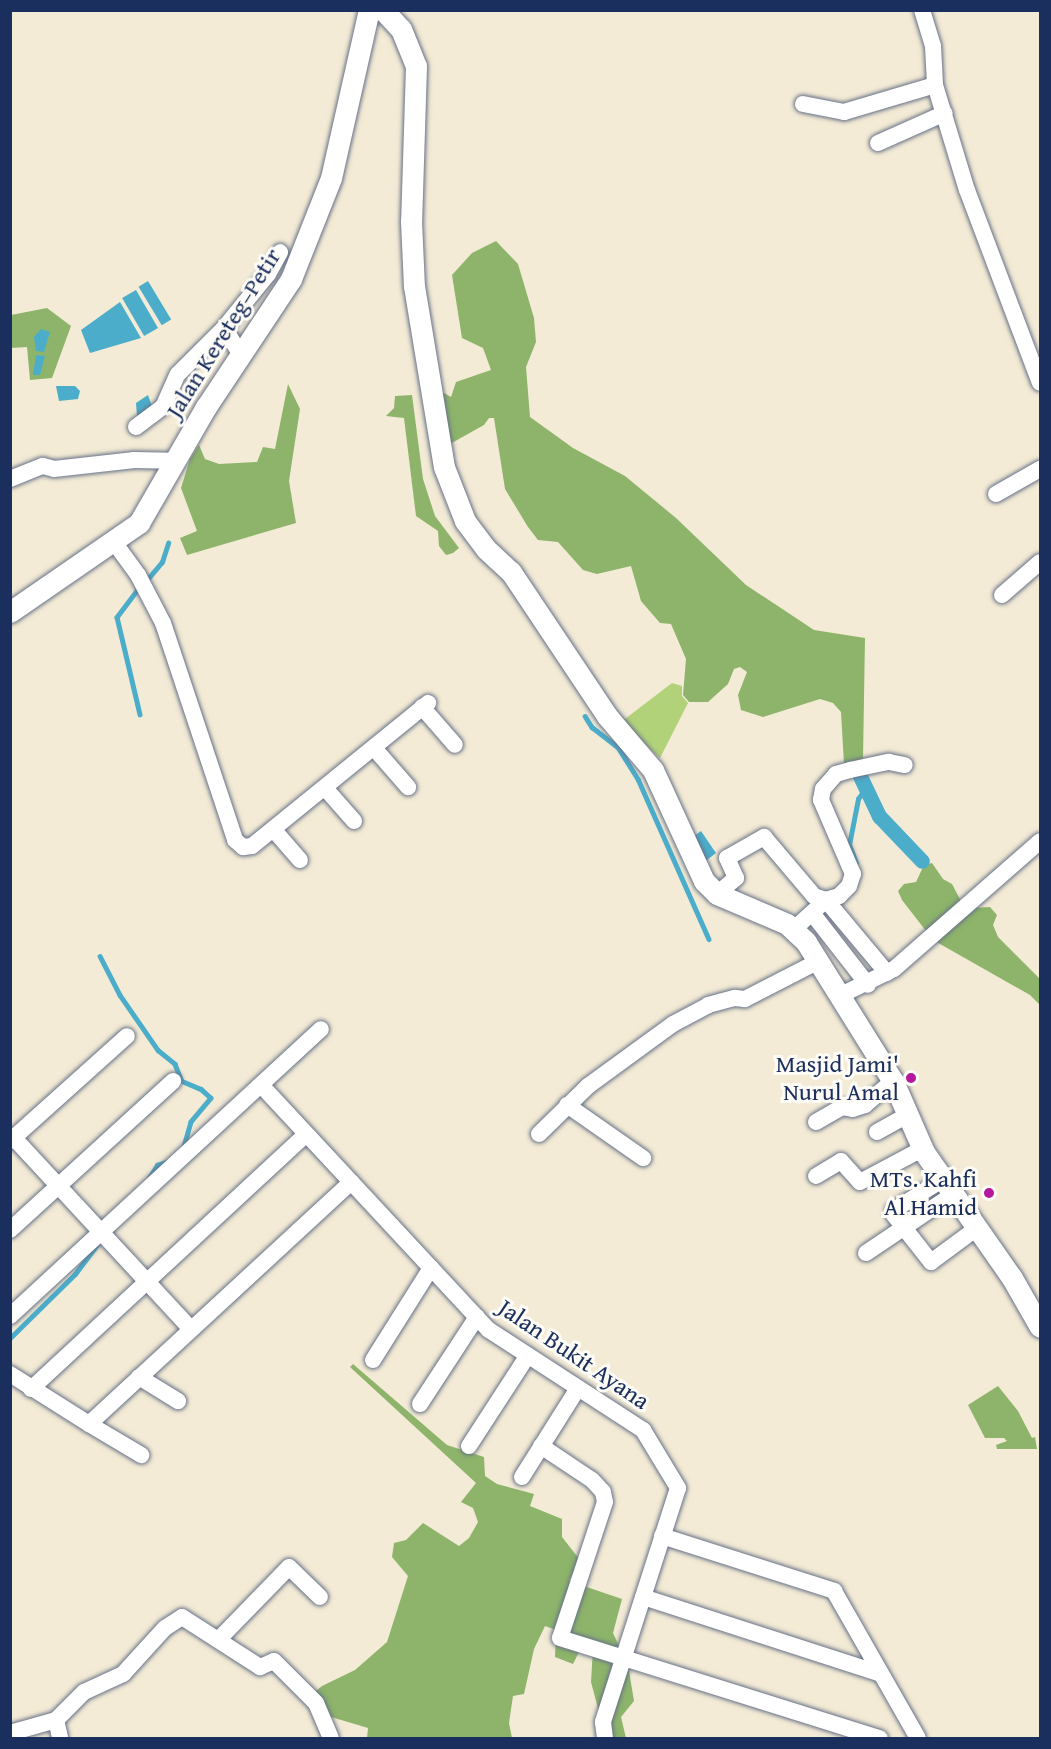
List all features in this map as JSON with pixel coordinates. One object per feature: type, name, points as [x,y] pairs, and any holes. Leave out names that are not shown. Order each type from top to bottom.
[{"type":"street","name":"Jalan Kereteg–Petir","points":[[10,612],[114,543],[143,519],[173,461],[291,279],[320,212],[331,178],[369,10]]},
{"type":"street","points":[[382,10],[401,29],[416,66],[411,221],[414,286],[452,492],[465,522],[486,549],[511,572],[607,717],[653,770],[704,881],[717,894],[794,929],[819,961],[893,1081],[922,1149],[977,1228],[1041,1327]]},
{"type":"street","points":[[922,10],[933,46],[935,85],[967,190],[1041,383]]},
{"type":"street","points":[[803,105],[844,112],[935,85]]},
{"type":"street","points":[[878,143],[945,113]]},
{"type":"street","points":[[136,427],[163,407],[178,374],[224,328],[268,273],[280,252]]},
{"type":"street","points":[[224,328],[241,355]]},
{"type":"street","points":[[10,479],[43,466],[54,469],[142,459],[173,461]]},
{"type":"street","points":[[996,495],[1041,469]]},
{"type":"street","points":[[114,543],[138,575],[163,623],[235,840],[247,848],[325,788],[425,705],[455,745]]},
{"type":"street","points":[[1002,595],[1041,562]]},
{"type":"street","points":[[374,748],[408,787]]},
{"type":"street","points":[[794,929],[826,900],[844,891],[853,874],[821,800],[823,789],[836,774],[878,764],[905,765]]},
{"type":"street","points":[[325,788],[354,821]]},
{"type":"street","points":[[273,829],[300,860]]},
{"type":"street","points":[[717,894],[736,878],[727,858],[764,837],[810,892],[826,900],[887,974]]},
{"type":"street","points":[[839,996],[868,985],[887,974],[1041,841]]},
{"type":"street","points":[[812,913],[868,985]]},
{"type":"street","points":[[539,1134],[567,1105],[621,1060],[688,1015],[731,999],[745,999],[819,961]]},
{"type":"street","points":[[10,1316],[321,1029]]},
{"type":"street","points":[[127,1036],[12,1140],[191,1329]]},
{"type":"street","points":[[10,1230],[173,1081]]},
{"type":"street","points":[[816,1122],[842,1107],[853,1109],[865,1104],[893,1081]]},
{"type":"street","name":"Jalan Bukit Ayana","points":[[261,1085],[489,1330],[643,1430],[678,1488],[623,1658],[604,1736]]},
{"type":"street","points":[[567,1105],[643,1158]]},
{"type":"street","points":[[877,1132],[908,1115]]},
{"type":"street","points":[[31,1389],[306,1134]]},
{"type":"street","points":[[816,1176],[841,1161],[860,1182],[922,1149]]},
{"type":"street","points":[[89,1424],[351,1182]]},
{"type":"street","points":[[866,1253],[904,1228],[947,1188]]},
{"type":"street","points":[[904,1228],[934,1262],[977,1228]]},
{"type":"street","points":[[373,1360],[431,1268]]},
{"type":"street","points":[[420,1404],[477,1317]]},
{"type":"street","points":[[469,1446],[528,1355]]},
{"type":"street","points":[[10,1374],[141,1455]]},
{"type":"street","points":[[139,1377],[178,1401]]},
{"type":"street","points":[[522,1478],[578,1388]]},
{"type":"street","points":[[541,1446],[592,1480],[603,1492],[605,1502],[560,1638],[880,1738]]},
{"type":"street","points":[[662,1536],[834,1591],[918,1738]]},
{"type":"street","points":[[219,1639],[289,1567],[320,1597]]},
{"type":"street","points":[[643,1597],[881,1674]]},
{"type":"street","points":[[10,1733],[56,1720],[84,1692],[123,1674],[165,1628],[182,1617],[260,1667],[274,1661],[316,1703],[329,1737]]},
{"type":"street","points":[[56,1720],[60,1738]]},
{"type":"street","points":[[604,1736],[622,1738]]},
{"type":"green space","points":[[496,241],[518,264],[534,318],[536,342],[526,367],[530,417],[573,448],[625,476],[676,518],[746,585],[814,630],[865,638],[863,759],[844,764],[841,712],[833,703],[820,699],[763,717],[741,710],[738,695],[747,672],[740,667],[734,669],[728,684],[708,702],[689,702],[683,695],[686,659],[671,624],[660,623],[641,601],[631,566],[597,574],[583,570],[558,542],[538,540],[528,527],[505,489],[494,418],[489,418],[484,425],[450,444],[451,479],[459,498],[485,537],[471,536],[448,504],[438,475],[428,399],[444,393],[451,397],[456,382],[491,370],[483,348],[462,338],[452,275],[472,253]]},
{"type":"green space","points":[[47,308],[71,326],[52,378],[30,380],[27,347],[11,348],[11,315]]},
{"type":"green space","points":[[288,384],[300,409],[289,481],[296,523],[187,555],[180,538],[197,531],[181,488],[190,459],[199,445],[205,459],[219,464],[257,462],[263,447],[275,449]]},
{"type":"green space","points":[[412,395],[423,479],[435,516],[459,548],[446,555],[439,546],[438,531],[416,516],[404,418],[386,416],[394,408],[395,396]]},
{"type":"green space","points":[[672,683],[682,686],[682,696],[688,703],[660,758],[621,722]]},
{"type":"green space","points":[[932,863],[943,879],[952,884],[962,903],[972,908],[990,907],[997,915],[993,925],[998,937],[1040,979],[1040,1005],[1030,995],[933,940],[902,900],[898,891],[904,884],[916,882],[924,865]]},
{"type":"green space","points":[[353,1364],[447,1445],[484,1457],[485,1476],[497,1484],[534,1494],[530,1506],[562,1519],[562,1537],[580,1560],[569,1581],[622,1599],[613,1633],[628,1665],[634,1701],[621,1717],[626,1738],[606,1738],[591,1682],[593,1648],[580,1650],[573,1664],[555,1657],[556,1630],[545,1626],[534,1649],[524,1694],[513,1696],[509,1723],[512,1738],[367,1738],[368,1728],[321,1714],[306,1699],[322,1686],[355,1670],[387,1642],[408,1576],[392,1557],[394,1543],[406,1540],[423,1523],[459,1546],[469,1538],[478,1522],[473,1508],[461,1502],[476,1483],[350,1367]]},
{"type":"green space","points":[[998,1386],[1018,1411],[1032,1438],[1035,1437],[1037,1449],[997,1449],[996,1445],[1007,1441],[1004,1438],[985,1438],[968,1405]]},
{"type":"water","points":[[148,281],[171,320],[162,325],[139,287]]},
{"type":"water","points":[[136,290],[158,328],[144,336],[122,298]]},
{"type":"water","points":[[120,302],[141,338],[90,353],[81,330]]},
{"type":"water","points":[[41,329],[50,332],[44,352],[36,351],[34,337]]},
{"type":"water","points":[[36,355],[45,356],[40,375],[33,375]]},
{"type":"water","points":[[56,386],[75,386],[80,391],[78,399],[59,401]]},
{"type":"water","points":[[148,395],[153,409],[137,416],[136,403]]},
{"type":"water","points":[[701,831],[716,853],[703,863],[689,840]]},
{"type":"waterway","points":[[146,581],[162,562],[168,543]]},
{"type":"waterway","points":[[140,587],[117,617],[140,714]]},
{"type":"waterway","points":[[585,716],[592,727],[618,747],[638,779],[709,939]]},
{"type":"waterway","points":[[859,774],[879,816],[922,861]]},
{"type":"waterway","points":[[856,863],[849,845],[858,799],[864,790]]},
{"type":"waterway","points":[[100,956],[120,995],[158,1050],[175,1064],[182,1081],[201,1089],[211,1098],[191,1122],[184,1147]]},
{"type":"waterway","points":[[149,1178],[157,1165],[169,1161]]},
{"type":"waterway","points":[[10,1338],[75,1274],[96,1246]]},
{"type":"place","name":"Masjid Jami' Nurul Amal","points":[[911,1078]]},
{"type":"place","name":"MTs. Kahfi Al Hamid","points":[[989,1193]]}]
